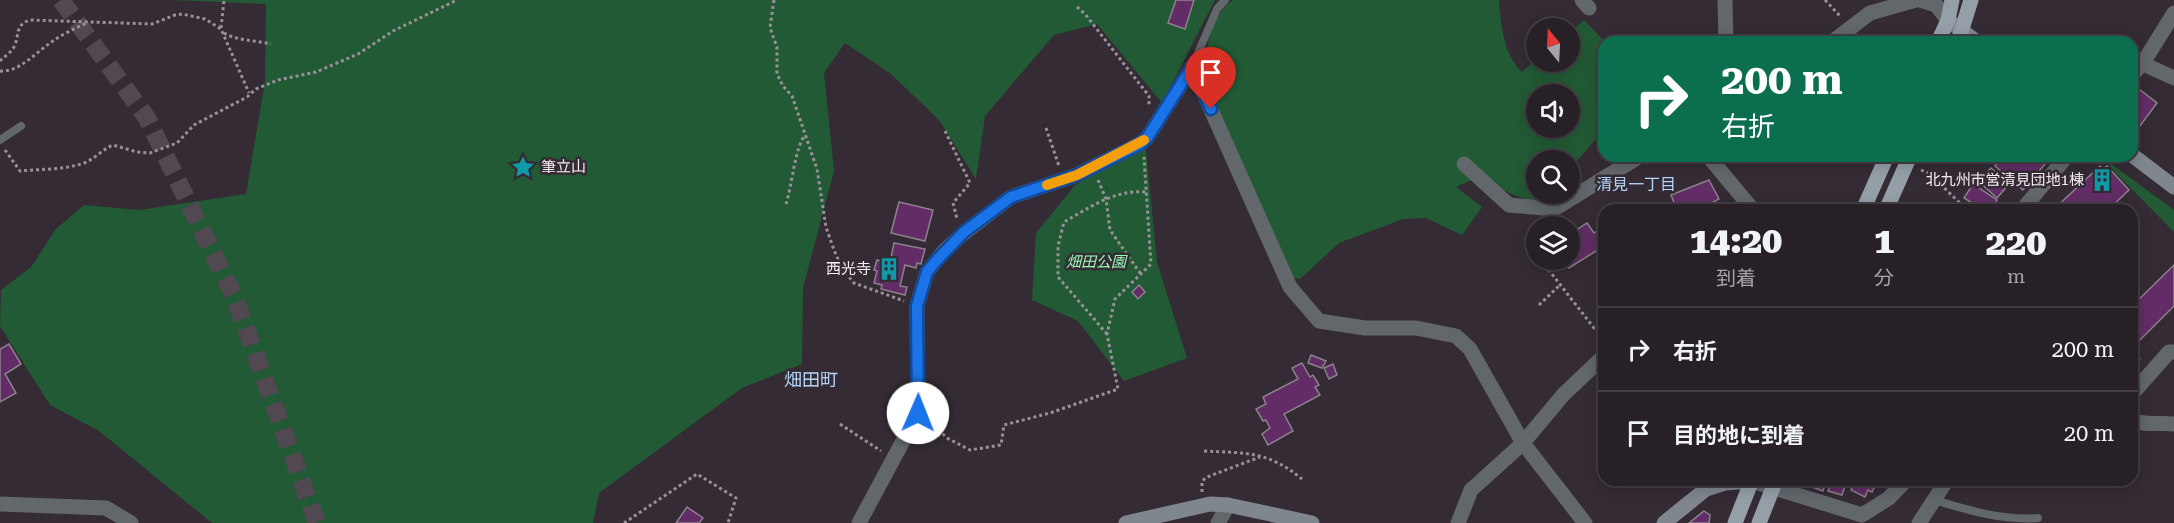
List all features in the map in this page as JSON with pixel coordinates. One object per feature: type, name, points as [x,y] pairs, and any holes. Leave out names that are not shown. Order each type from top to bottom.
[{"type":"main road","points":[[1941,36],[1948,20],[1952,0]]},
{"type":"main road","points":[[1960,36],[1971,0]]},
{"type":"main road","points":[[1866,204],[1884,162]]},
{"type":"main road","points":[[1889,204],[1907,162]]},
{"type":"main road","points":[[1736,523],[1750,486]]},
{"type":"main road","points":[[1759,523],[1773,486]]},
{"type":"street","points":[[1725,0],[1726,36]]},
{"type":"street","points":[[1840,36],[1870,13],[1918,0],[1936,5],[1959,36]]},
{"type":"street","points":[[2138,68],[2174,13]]},
{"type":"street","points":[[2142,63],[2174,78]]},
{"type":"street","points":[[859,523],[918,413],[917,306],[927,272],[964,232],[1011,197],[1077,175],[1140,144],[1147,138],[1192,67]]},
{"type":"street","points":[[1192,67],[1290,287],[1319,321],[1365,328],[1416,328],[1456,336],[1470,350],[1523,443],[1585,523]]},
{"type":"street","points":[[2138,160],[2174,187]]},
{"type":"street","points":[[1464,165],[1509,205],[1554,209],[1630,162]]},
{"type":"street","points":[[1713,162],[1748,204]]},
{"type":"street","points":[[2027,204],[2062,162]]},
{"type":"street","points":[[2138,387],[2169,352],[2174,352]]},
{"type":"street","points":[[1458,523],[1472,490],[1523,443],[1563,395],[1598,362]]},
{"type":"street","points":[[2138,423],[2174,424]]},
{"type":"street","points":[[1664,523],[1706,489],[1714,486]]},
{"type":"street","points":[[1782,486],[1862,515],[1889,498],[1900,486]]},
{"type":"street","points":[[1919,523],[1943,486]]},
{"type":"street","points":[[0,504],[106,508],[131,523]]},
{"type":"street","points":[[1218,523],[1228,505]]},
{"type":"street","points":[[1126,523],[1205,506],[1228,505],[1312,523]]},
{"type":"lane","points":[[1192,67],[1213,16],[1225,0]]},
{"type":"lane","points":[[0,142],[21,126]]},
{"type":"lane","points":[[1934,500],[1971,511],[2022,519],[2038,518]]},
{"type":"path","points":[[224,0],[221,31],[249,93]]},
{"type":"path","points":[[0,142],[20,171],[80,165],[113,145],[136,152],[150,153],[177,143],[194,125],[247,98],[256,89],[278,80],[316,72],[358,54],[393,31],[457,0]]},
{"type":"path","points":[[774,0],[770,28],[777,47],[777,74],[783,87],[792,96],[817,169],[826,227],[842,268],[854,283],[917,306]]},
{"type":"path","points":[[1825,0],[1850,28]]},
{"type":"path","points":[[1077,7],[1085,14],[1149,96],[1148,122],[1155,126]]},
{"type":"path","points":[[0,61],[13,49],[22,22],[30,20],[152,24],[182,14],[204,19],[234,39],[250,39],[271,44]]},
{"type":"path","points":[[0,71],[5,72],[15,68],[53,40],[88,22]]},
{"type":"path","points":[[1046,128],[1063,179]]},
{"type":"path","points":[[945,131],[970,183],[953,203],[954,213],[964,232]]},
{"type":"path","points":[[786,204],[800,141],[805,134]]},
{"type":"path","points":[[918,413],[948,438],[970,450],[1002,445],[1004,425],[1050,413],[1118,389],[1107,334],[1115,298],[1151,264],[1145,160],[1140,144]]},
{"type":"path","points":[[1919,169],[1930,174],[1961,204]]},
{"type":"path","points":[[1107,334],[1058,276],[1058,246],[1064,222],[1106,199],[1136,191],[1146,192]]},
{"type":"path","points":[[1106,199],[1110,230],[1140,274]]},
{"type":"path","points":[[1549,270],[1594,328],[1598,328]]},
{"type":"path","points":[[1539,305],[1561,284]]},
{"type":"path","points":[[840,424],[893,459]]},
{"type":"path","points":[[1204,451],[1252,453],[1285,465],[1302,479]]},
{"type":"path","points":[[1205,506],[1202,481],[1262,456]]},
{"type":"path","points":[[624,523],[697,474],[736,498],[728,523]]},
{"type":"green space","points":[[172,0],[1215,0],[1162,103],[1097,24],[1054,35],[985,116],[976,179],[939,120],[891,74],[845,43],[824,73],[834,171],[803,288],[802,364],[742,388],[599,493],[593,523],[212,523],[99,431],[50,405],[0,326],[1,290],[31,267],[56,229],[84,205],[139,210],[246,194],[265,81],[266,4]]},
{"type":"green space","points":[[1233,0],[1499,0],[1502,29],[1507,48],[1522,72],[1526,69],[1526,72],[1580,72],[1580,23],[1584,20],[1599,36],[1598,137],[1580,157],[1580,150],[1526,150],[1526,198],[1505,191],[1484,174],[1456,187],[1482,207],[1462,235],[1426,218],[1403,219],[1339,243],[1300,279],[1293,278],[1204,76],[1206,56],[1214,24],[1225,7]]},
{"type":"green space","name":"畑田公園","points":[[1146,149],[1157,262],[1187,358],[1124,381],[1078,321],[1032,300],[1036,233],[1075,185]]},
{"type":"green space","points":[[2110,163],[2174,210],[2174,232],[2109,166]]},
{"type":"building","points":[[1176,0],[1194,0],[1185,29],[1168,23]]},
{"type":"building","points":[[2138,90],[2157,103],[2138,129]]},
{"type":"building","points":[[1998,162],[2043,162],[2045,164],[2023,190],[1995,166]]},
{"type":"building","name":"北九州市営清見団地1棟","points":[[2100,166],[2103,169],[2107,166],[2129,190],[2114,204],[2059,204]]},
{"type":"building","points":[[1991,168],[2009,184],[1997,198],[1978,181]]},
{"type":"building","points":[[1709,180],[1719,199],[1713,202],[1714,204],[1675,204],[1671,195]]},
{"type":"building","points":[[1973,184],[1997,200],[1995,204],[1974,204],[1964,198]]},
{"type":"building","name":"西光寺","points":[[899,202],[933,210],[925,241],[891,233]]},
{"type":"building","points":[[1587,223],[1594,233],[1598,230],[1598,250],[1580,261],[1580,228]]},
{"type":"building","name":"西光寺","points":[[894,243],[925,249],[921,264],[917,263],[916,268],[905,265],[900,286],[907,287],[905,295],[881,289],[882,285],[874,283],[877,260],[890,263]]},
{"type":"building","points":[[2174,265],[2174,306],[2138,342],[2138,300]]},
{"type":"building","points":[[1139,285],[1145,292],[1138,299],[1132,292]]},
{"type":"building","points":[[9,344],[21,364],[5,374],[16,393],[0,402],[0,349]]},
{"type":"building","points":[[1311,355],[1326,361],[1322,368],[1308,363]]},
{"type":"building","points":[[1302,363],[1310,377],[1313,375],[1319,385],[1315,387],[1320,395],[1284,414],[1293,431],[1268,445],[1262,434],[1270,428],[1256,409],[1266,404],[1263,397],[1298,379],[1292,368]]},
{"type":"building","points":[[1333,364],[1337,375],[1329,379],[1324,368]]},
{"type":"building","points":[[1810,486],[1824,486],[1823,491]]},
{"type":"building","points":[[1830,486],[1845,486],[1842,495],[1828,491]]},
{"type":"building","points":[[1853,486],[1875,486],[1872,492],[1868,490],[1865,497],[1851,490]]},
{"type":"building","points":[[687,507],[703,518],[699,523],[676,523]]},
{"type":"building","points":[[1704,511],[1710,515],[1709,523],[1689,523]]},
{"type":"tunnel","points":[[61,0],[147,118],[234,296],[317,523]]},
{"type":"slow traffic","points":[[1047,185],[1077,175],[1144,140]]},
{"type":"place","name":"筆立山","points":[[523,167]]},
{"type":"place","name":"北九州市営清見団地1棟","points":[[2102,180]]},
{"type":"place","name":"西光寺","points":[[889,269]]},
{"type":"district","name":"清見一丁目","points":[[1636,184]]},
{"type":"district","name":"畑田町","points":[[811,380]]},
{"type":"route","points":[[918,413],[917,306],[927,272],[945,250],[964,232],[1011,197],[1077,175],[1140,144],[1147,138],[1192,67],[1211,109]]}]
